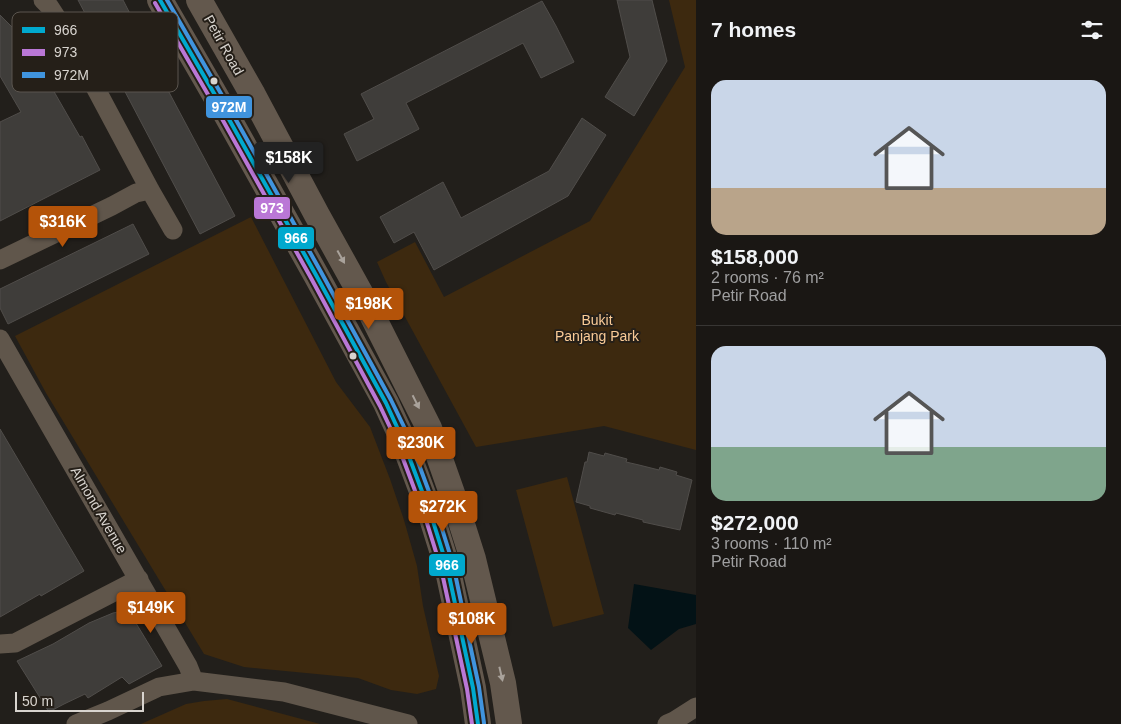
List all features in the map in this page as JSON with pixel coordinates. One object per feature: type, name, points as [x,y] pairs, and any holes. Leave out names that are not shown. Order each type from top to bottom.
[{"type":"main road","points":[[160,0],[167,12]]},
{"type":"main road","name":"Petir Road","points":[[199,0],[368,307],[428,428],[473,558],[503,683],[509,724]]},
{"type":"main road","points":[[178,31],[316,275],[386,403],[402,438],[432,518],[447,566],[474,688],[478,724]]},
{"type":"main road","points":[[226,114],[237,120],[248,120],[256,110],[253,95]]},
{"type":"street","points":[[43,0],[53,12]]},
{"type":"street","points":[[98,92],[173,230]]},
{"type":"street","points":[[0,260],[136,193],[150,190]]},
{"type":"street","name":"Almond Avenue","points":[[0,339],[192,673],[194,681]]},
{"type":"street","points":[[0,644],[15,642],[138,579]]},
{"type":"street","points":[[76,724],[159,687],[194,681],[284,692],[408,724]]},
{"type":"street","points":[[667,724],[696,707]]},
{"type":"green space","name":"Bukit Panjang Park","points":[[669,0],[696,0],[696,450],[604,426],[476,447],[386,282],[377,262],[415,242],[444,297],[590,221],[685,67]]},
{"type":"green space","points":[[251,217],[336,382],[370,427],[404,520],[417,566],[423,606],[439,676],[436,689],[417,694],[391,690],[358,678],[244,667],[204,654],[46,393],[15,336]]},
{"type":"green space","points":[[567,477],[604,614],[553,627],[516,490]]},
{"type":"green space","points":[[227,699],[320,724],[141,724],[186,704]]},
{"type":"shaded area","points":[[634,584],[696,595],[696,624],[679,629],[651,650],[628,628]]},
{"type":"building","points":[[78,0],[123,0],[129,12],[84,12]]},
{"type":"building","points":[[617,0],[652,0],[667,61],[634,116],[605,97],[630,57]]},
{"type":"building","points":[[542,1],[574,62],[541,78],[523,43],[406,103],[419,129],[357,161],[344,134],[374,119],[361,94]]},
{"type":"building","points":[[0,15],[12,27],[12,92],[54,92],[80,137],[82,136],[100,170],[0,221],[0,122],[21,112],[0,76]]},
{"type":"building","points":[[125,92],[169,92],[235,216],[200,234]]},
{"type":"building","points":[[582,118],[606,135],[568,196],[434,270],[414,232],[394,243],[380,217],[443,182],[461,218],[549,171]]},
{"type":"building","points":[[133,224],[149,254],[8,324],[0,308],[0,289]]},
{"type":"building","points":[[0,429],[84,571],[0,617]]},
{"type":"building","points":[[589,452],[604,456],[605,453],[627,459],[626,462],[659,470],[660,467],[677,472],[676,475],[692,480],[680,530],[643,522],[643,520],[616,513],[615,515],[576,502]]},
{"type":"building","points":[[128,610],[162,666],[129,684],[122,677],[88,698],[85,694],[49,712],[17,661],[53,644],[89,623],[113,613]]},
{"type":"transit line","name":"966","points":[[160,0],[167,12]]},
{"type":"transit line","name":"972M","points":[[167,0],[174,12]]},
{"type":"transit line","name":"973","points":[[155,3],[160,12]]},
{"type":"transit line","name":"972M","points":[[178,19],[321,272],[408,435],[438,516],[453,564],[479,687],[484,723]]},
{"type":"transit line","name":"966","points":[[178,31],[316,275],[386,403],[402,438],[432,518],[447,566],[473,688],[478,724]]},
{"type":"transit line","name":"973","points":[[178,43],[311,278],[380,406],[396,440],[426,520],[441,568],[467,689],[472,724]]}]
